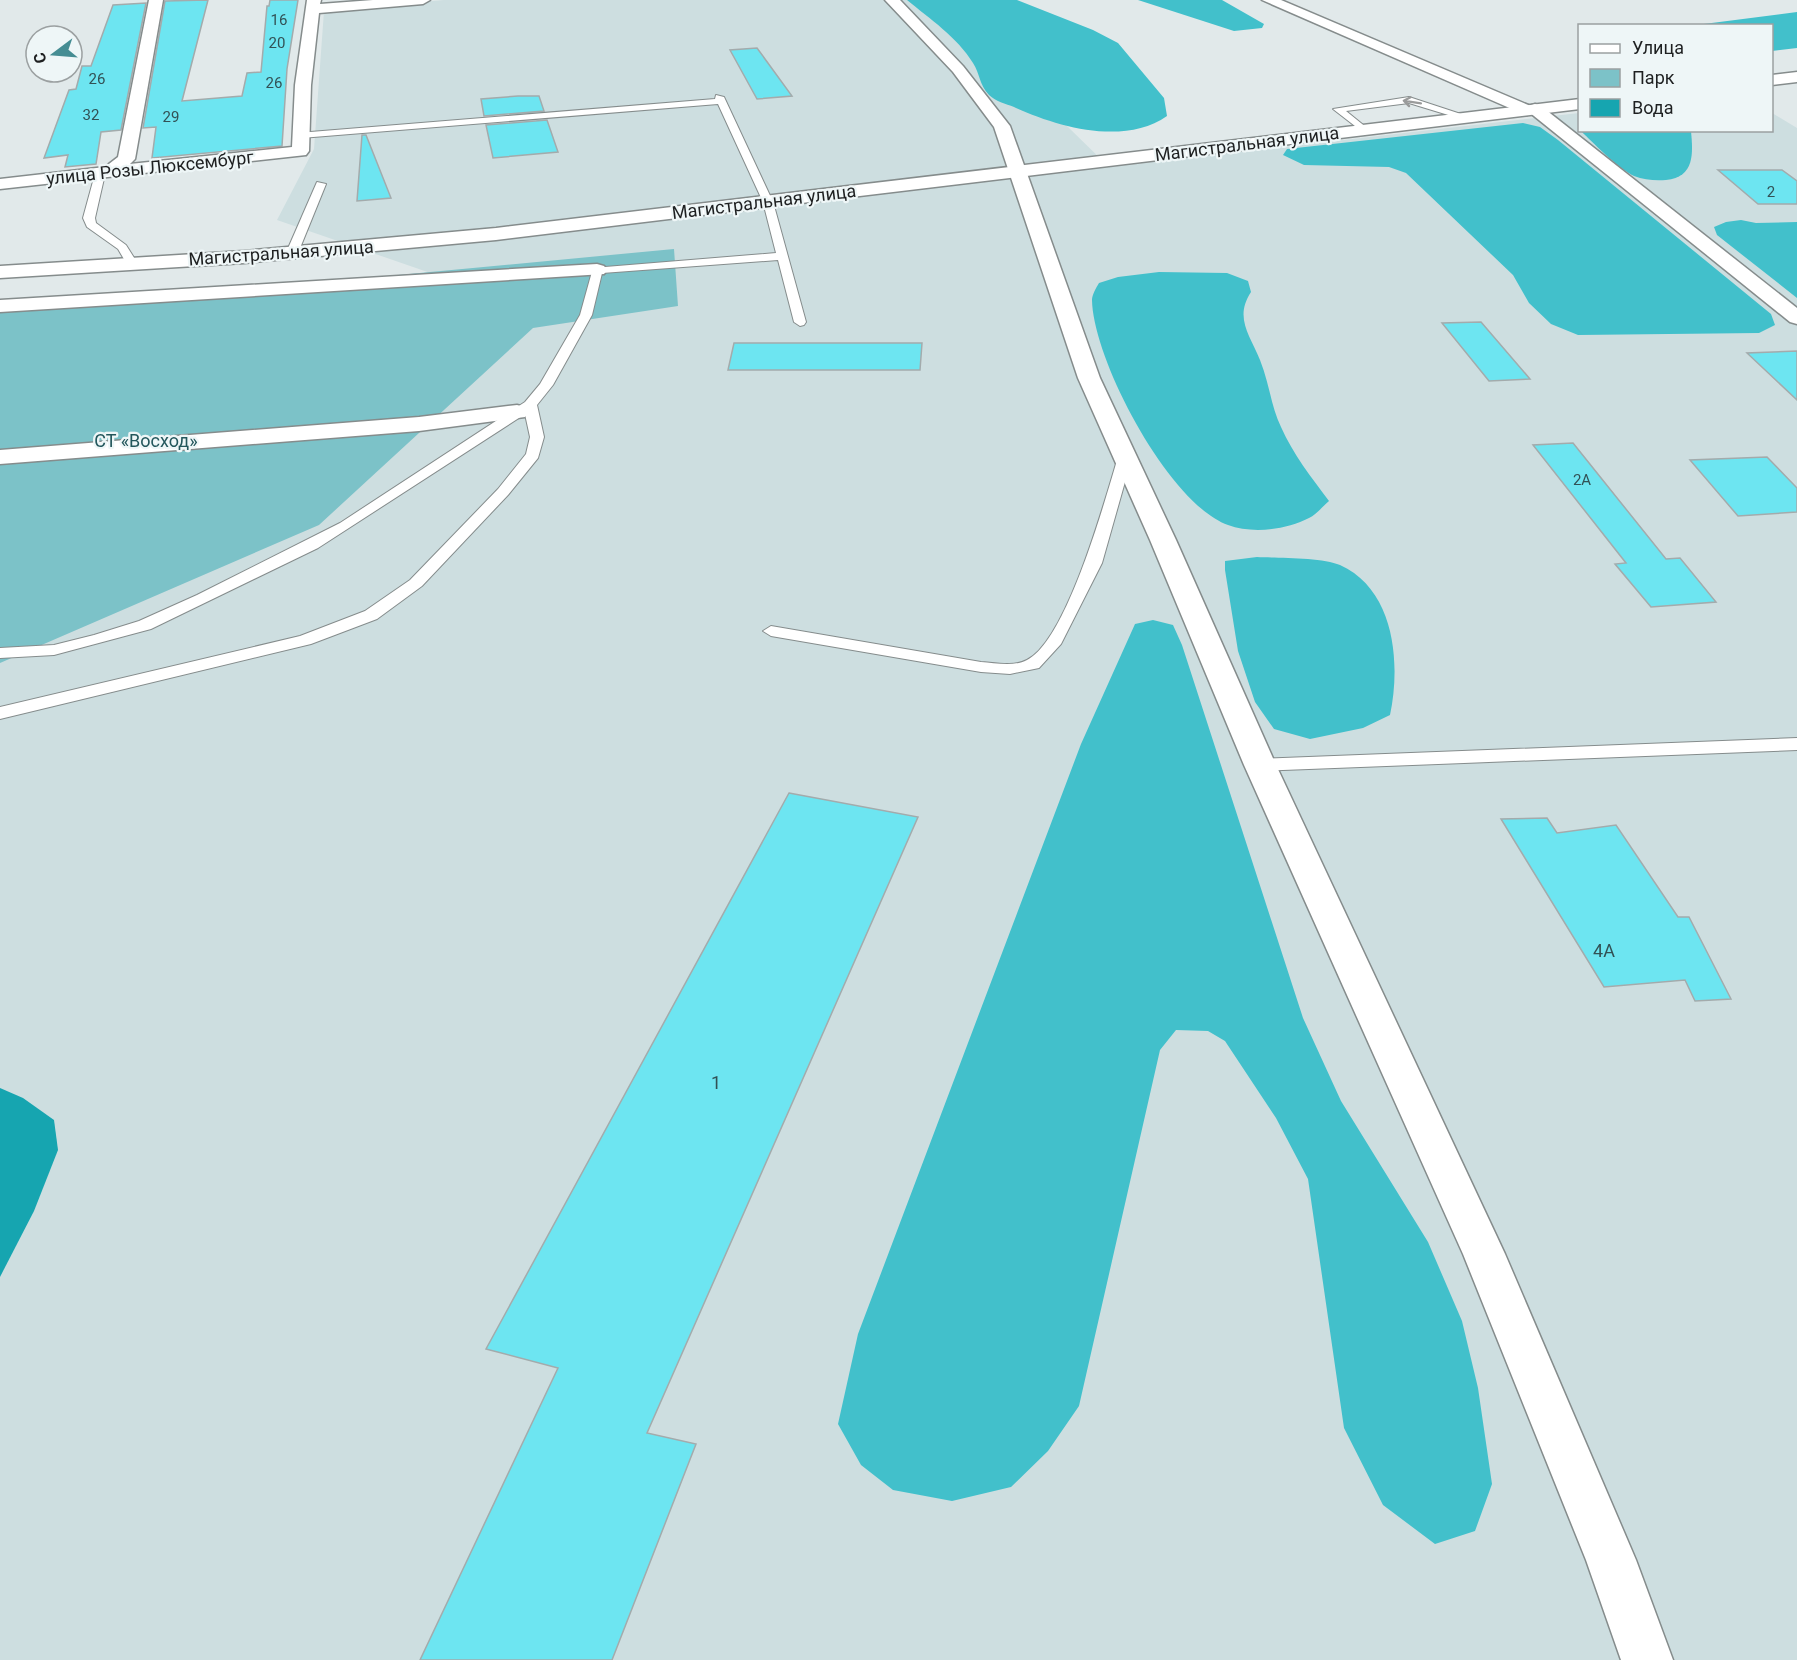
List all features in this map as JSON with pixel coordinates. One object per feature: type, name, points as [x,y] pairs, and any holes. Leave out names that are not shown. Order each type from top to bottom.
[{"type":"street","points":[[104,174],[126,159],[156,0]]},
{"type":"street","points":[[301,143],[303,85],[314,5],[423,0]]},
{"type":"street","points":[[892,0],[958,69],[1002,126],[1089,378],[1260,765],[1484,1254],[1611,1560],[1647,1660]]},
{"type":"street","points":[[1269,0],[1531,110],[1797,318]]},
{"type":"street","points":[[1773,80],[1797,77]]},
{"type":"street","name":"Магистральная улица","points":[[0,272],[255,256],[496,234],[1578,104]]},
{"type":"street","name":"улица Розы Люксембург","points":[[0,184],[104,174],[301,143]]},
{"type":"street","points":[[243,291],[255,256]]},
{"type":"street","points":[[0,306],[597,270]]},
{"type":"street","points":[[0,456],[419,424],[523,409]]},
{"type":"lane","points":[[301,143],[720,99],[768,202],[800,322]]},
{"type":"lane","points":[[1364,130],[1338,109],[1409,100],[1468,118]]},
{"type":"lane","points":[[104,174],[89,218],[91,225],[122,247],[132,264]]},
{"type":"lane","points":[[292,253],[321,184]]},
{"type":"lane","points":[[0,653],[54,650],[145,625],[312,545],[345,526],[523,409],[546,385],[586,315],[597,270],[782,256]]},
{"type":"lane","points":[[0,713],[305,640],[371,615],[416,583],[503,492],[533,455],[537,437],[523,409]]},
{"type":"lane","points":[[771,631],[981,667],[1010,669],[1033,664],[1055,640],[1094,563],[1125,457]]},
{"type":"lane","points":[[1260,765],[1797,744]]},
{"type":"shaded area","points":[[444,0],[938,0],[1109,167],[1578,113],[1578,132],[1773,132],[1773,114],[1797,128],[1797,1660],[0,1660],[0,634],[529,307],[277,220],[314,149],[324,11]]},
{"type":"shaded area","points":[[907,0],[1017,0],[1093,30],[1118,43],[1164,98],[1167,116],[1150,125],[1111,132],[1070,127],[1001,102],[991,97],[986,91],[973,63],[959,45]]},
{"type":"shaded area","points":[[1138,0],[1222,0],[1264,24],[1262,28],[1234,31]]},
{"type":"shaded area","points":[[1797,12],[1797,48],[1773,51],[1773,24],[1704,24]]},
{"type":"shaded area","points":[[1523,123],[1540,127],[1558,140],[1771,314],[1775,325],[1759,333],[1578,335],[1551,324],[1529,303],[1513,275],[1406,173],[1389,167],[1304,165],[1283,155],[1287,149]]},
{"type":"shaded area","points":[[1582,132],[1691,132],[1692,155],[1687,169],[1675,178],[1666,180],[1646,179],[1628,173]]},
{"type":"shaded area","points":[[1741,220],[1756,223],[1797,222],[1797,298],[1717,235],[1714,227],[1726,222]]},
{"type":"shaded area","points":[[1159,272],[1227,273],[1248,281],[1251,292],[1244,310],[1245,326],[1263,368],[1278,419],[1297,456],[1329,501],[1312,517],[1280,528],[1258,530],[1228,525],[1205,512],[1182,489],[1159,460],[1138,427],[1105,358],[1096,326],[1092,298],[1099,283],[1118,277]]},
{"type":"shaded area","points":[[1257,557],[1332,562],[1358,576],[1373,592],[1383,610],[1394,651],[1395,673],[1390,715],[1363,728],[1310,739],[1274,729],[1255,702],[1238,651],[1225,570],[1225,561]]},
{"type":"shaded area","points":[[1153,620],[1173,625],[1182,645],[1303,1018],[1341,1101],[1428,1242],[1462,1321],[1478,1388],[1492,1484],[1475,1531],[1435,1544],[1383,1505],[1344,1428],[1308,1179],[1276,1118],[1225,1041],[1208,1031],[1176,1030],[1160,1050],[1079,1406],[1048,1451],[1011,1487],[952,1501],[893,1490],[861,1465],[838,1424],[858,1334],[1081,744],[1135,624]]},
{"type":"green space","name":"СТ «Восход»","points":[[674,249],[678,306],[533,328],[319,525],[0,663],[0,304],[271,287]]},
{"type":"water","points":[[0,1088],[23,1098],[54,1120],[58,1150],[34,1211],[0,1277]]},
{"type":"building","points":[[208,0],[182,101],[242,96],[247,73],[261,72],[267,6],[270,0],[298,0],[287,69],[282,146],[152,158],[156,127],[143,128],[165,1]]},
{"type":"building","points":[[146,3],[121,130],[101,132],[96,164],[65,167],[68,155],[44,158],[69,90],[76,89],[77,84],[84,84],[84,66],[91,66],[113,5]]},
{"type":"building","points":[[757,48],[792,96],[757,99],[730,50]]},
{"type":"building","points":[[539,96],[544,111],[484,116],[481,99]]},
{"type":"building","points":[[547,120],[558,152],[493,158],[486,125]]},
{"type":"building","points":[[362,135],[366,135],[391,198],[357,201]]},
{"type":"building","points":[[1718,170],[1782,170],[1797,181],[1797,204],[1758,204]]},
{"type":"building","points":[[1481,322],[1530,379],[1489,381],[1442,323]]},
{"type":"building","points":[[734,343],[922,343],[920,370],[728,370]]},
{"type":"building","points":[[1797,351],[1797,400],[1747,353]]},
{"type":"building","points":[[1573,443],[1666,559],[1680,558],[1716,602],[1651,607],[1615,564],[1626,563],[1533,445]]},
{"type":"building","points":[[1767,457],[1797,488],[1797,512],[1738,516],[1690,460]]},
{"type":"building","points":[[789,793],[918,817],[647,1433],[696,1444],[612,1660],[420,1660],[558,1368],[486,1349]]},
{"type":"building","points":[[1547,818],[1557,833],[1616,825],[1678,917],[1689,917],[1731,999],[1695,1001],[1685,980],[1604,987],[1501,819]]}]
